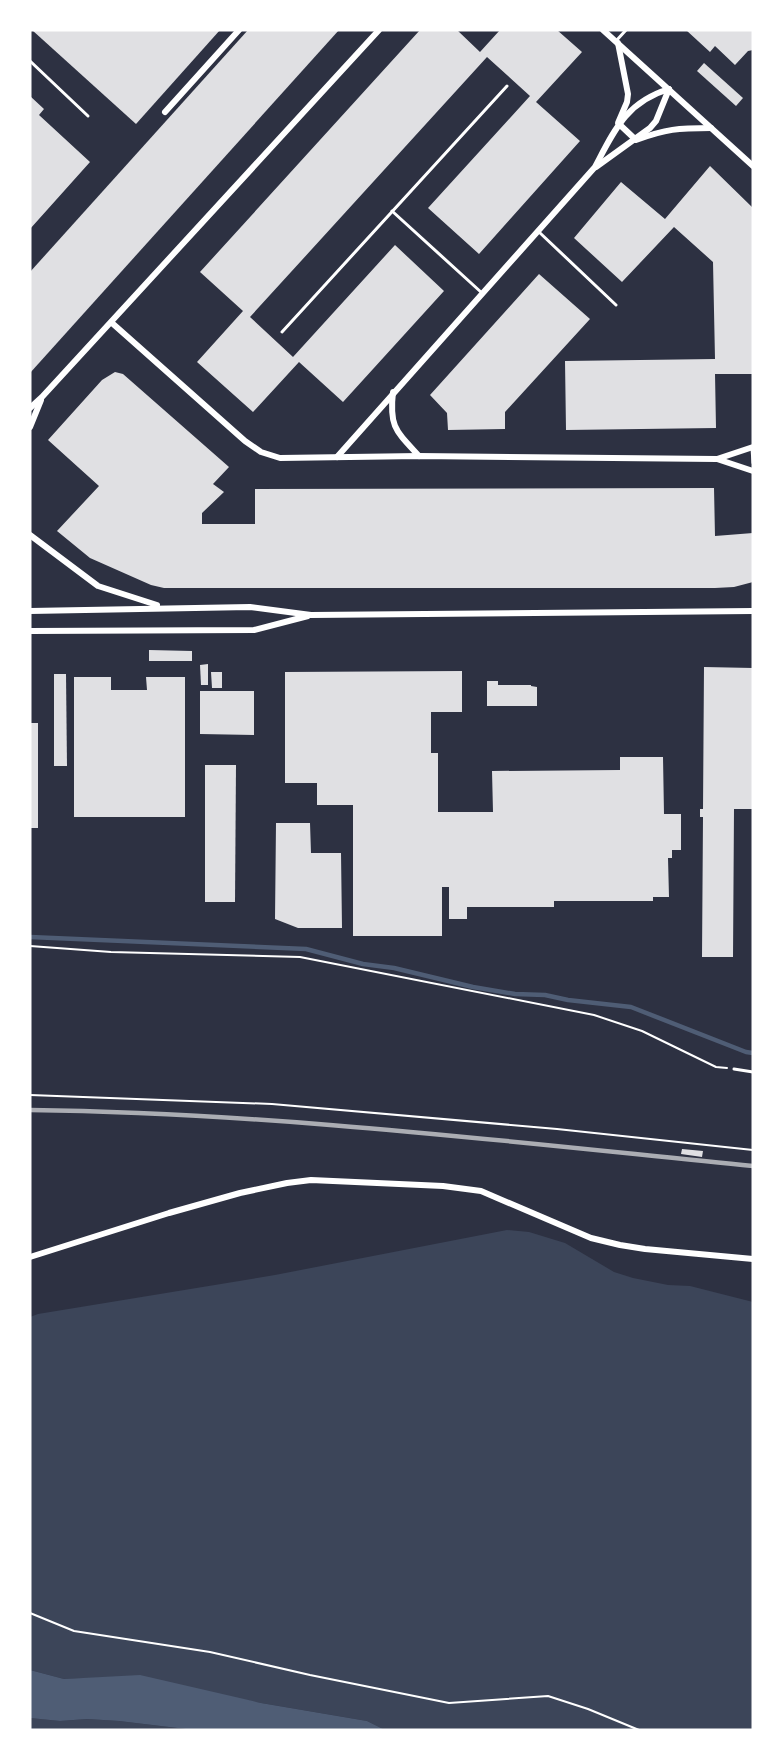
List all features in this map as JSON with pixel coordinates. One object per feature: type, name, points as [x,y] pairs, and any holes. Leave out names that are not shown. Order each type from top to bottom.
[{"type":"street","points":[[165,112],[239,30]]},
{"type":"street","points":[[30,408],[112,323],[380,30]]},
{"type":"street","points":[[603,30],[753,166]]},
{"type":"street","points":[[337,457],[595,167],[627,102],[628,94],[617,42]]},
{"type":"street","points":[[618,123],[642,101],[653,94],[669,89]]},
{"type":"street","points":[[595,167],[636,140],[656,121],[669,89]]},
{"type":"street","points":[[618,123],[636,140]]},
{"type":"street","points":[[636,140],[676,128],[711,128]]},
{"type":"street","points":[[112,323],[245,441],[261,452],[280,458],[419,456],[717,459],[753,471]]},
{"type":"street","points":[[393,392],[391,412],[395,428],[419,456]]},
{"type":"street","points":[[30,427],[42,398]]},
{"type":"street","points":[[717,459],[752,448]]},
{"type":"street","points":[[30,535],[98,586],[163,608]]},
{"type":"street","points":[[30,611],[250,607],[312,615],[753,611]]},
{"type":"street","points":[[30,632],[254,630],[312,615]]},
{"type":"street","points":[[30,1257],[109,1231],[240,1193],[311,1180],[443,1186],[482,1191],[591,1238],[645,1250],[753,1259]]},
{"type":"lane","points":[[617,42],[626,30]]},
{"type":"lane","points":[[30,61],[88,116]]},
{"type":"lane","points":[[282,332],[507,86]]},
{"type":"lane","points":[[392,211],[482,293]]},
{"type":"lane","points":[[538,231],[616,305]]},
{"type":"lane","points":[[752,448],[753,464]]},
{"type":"lane","points":[[734,1070],[753,1072]]},
{"type":"path","points":[[30,946],[111,952],[300,957],[594,1015],[642,1031],[716,1067],[734,1070]]},
{"type":"path","points":[[30,1095],[272,1104],[546,1128],[753,1150]]},
{"type":"path","points":[[30,1613],[74,1631],[210,1652],[310,1676],[449,1703],[548,1696],[588,1709],[639,1730]]},
{"type":"shaded area","points":[[507,1230],[529,1232],[565,1243],[614,1272],[633,1278],[668,1285],[690,1286],[753,1302],[753,1730],[385,1730],[367,1721],[125,1677],[64,1679],[30,1670],[30,1317],[275,1275]]},
{"type":"shaded area","points":[[30,1670],[64,1679],[140,1675],[261,1703],[367,1721],[385,1730],[194,1730],[119,1721],[87,1719],[60,1721],[30,1718]]},
{"type":"shaded area","points":[[30,1718],[60,1721],[87,1719],[119,1721],[194,1730],[30,1730]]},
{"type":"building","points":[[32,30],[220,30],[136,124]]},
{"type":"building","points":[[248,30],[339,30],[30,373],[30,272]]},
{"type":"building","points":[[420,30],[457,30],[480,52],[500,30],[557,30],[582,52],[536,102],[580,141],[479,254],[428,208],[530,96],[487,57],[250,317],[293,357],[395,245],[444,291],[343,402],[299,362],[253,412],[197,362],[243,311],[200,272]]},
{"type":"building","points":[[686,30],[753,30],[753,50],[748,51],[735,65],[715,46],[710,52]]},
{"type":"building","points":[[704,63],[743,98],[736,106],[697,71]]},
{"type":"building","points":[[30,96],[44,109],[39,115],[90,162],[30,229]]},
{"type":"building","points":[[710,166],[753,208],[753,374],[715,374],[716,428],[566,430],[565,361],[715,359],[713,262],[674,227],[622,282],[574,238],[621,182],[665,219]]},
{"type":"building","points":[[539,274],[590,319],[505,412],[505,429],[448,430],[447,413],[430,395]]},
{"type":"building","points":[[115,372],[123,374],[229,467],[213,484],[224,492],[202,513],[202,524],[255,524],[255,489],[714,488],[715,536],[753,533],[753,582],[734,587],[715,588],[164,588],[151,585],[90,558],[57,531],[99,486],[48,440],[102,380]]},
{"type":"building","points":[[149,650],[192,651],[192,661],[149,661]]},
{"type":"building","points":[[208,664],[208,685],[201,685],[200,665]]},
{"type":"building","points":[[704,667],[753,668],[753,809],[734,809],[733,957],[702,957],[703,817],[700,817],[700,809],[703,809]]},
{"type":"building","points":[[462,671],[462,712],[431,712],[431,753],[438,753],[438,812],[493,812],[492,771],[620,770],[620,757],[663,757],[664,814],[681,814],[681,850],[672,850],[672,858],[668,858],[669,897],[653,897],[653,901],[554,901],[554,907],[467,907],[467,919],[449,919],[449,887],[442,887],[442,936],[353,936],[353,805],[317,805],[317,783],[285,783],[285,672]]},
{"type":"building","points":[[211,672],[222,672],[222,688],[212,688]]},
{"type":"building","points":[[54,674],[66,674],[67,766],[54,766]]},
{"type":"building","points":[[74,677],[111,677],[111,690],[147,690],[146,677],[185,677],[185,817],[74,817]]},
{"type":"building","points":[[487,681],[498,681],[498,685],[537,687],[537,706],[487,706]]},
{"type":"building","points":[[200,691],[254,691],[254,735],[200,734]]},
{"type":"building","points":[[30,723],[38,723],[38,828],[30,828]]},
{"type":"building","points":[[205,765],[236,765],[235,902],[205,902]]},
{"type":"building","points":[[276,823],[310,823],[311,853],[341,853],[342,928],[298,928],[275,919]]},
{"type":"building","points":[[682,1149],[703,1151],[702,1157],[681,1154]]},
{"type":"waterway","points":[[30,937],[306,949],[363,964],[394,968],[473,987],[631,1007],[753,1053]]},
{"type":"railway","points":[[30,1110],[121,1112],[302,1123],[753,1166]]}]
